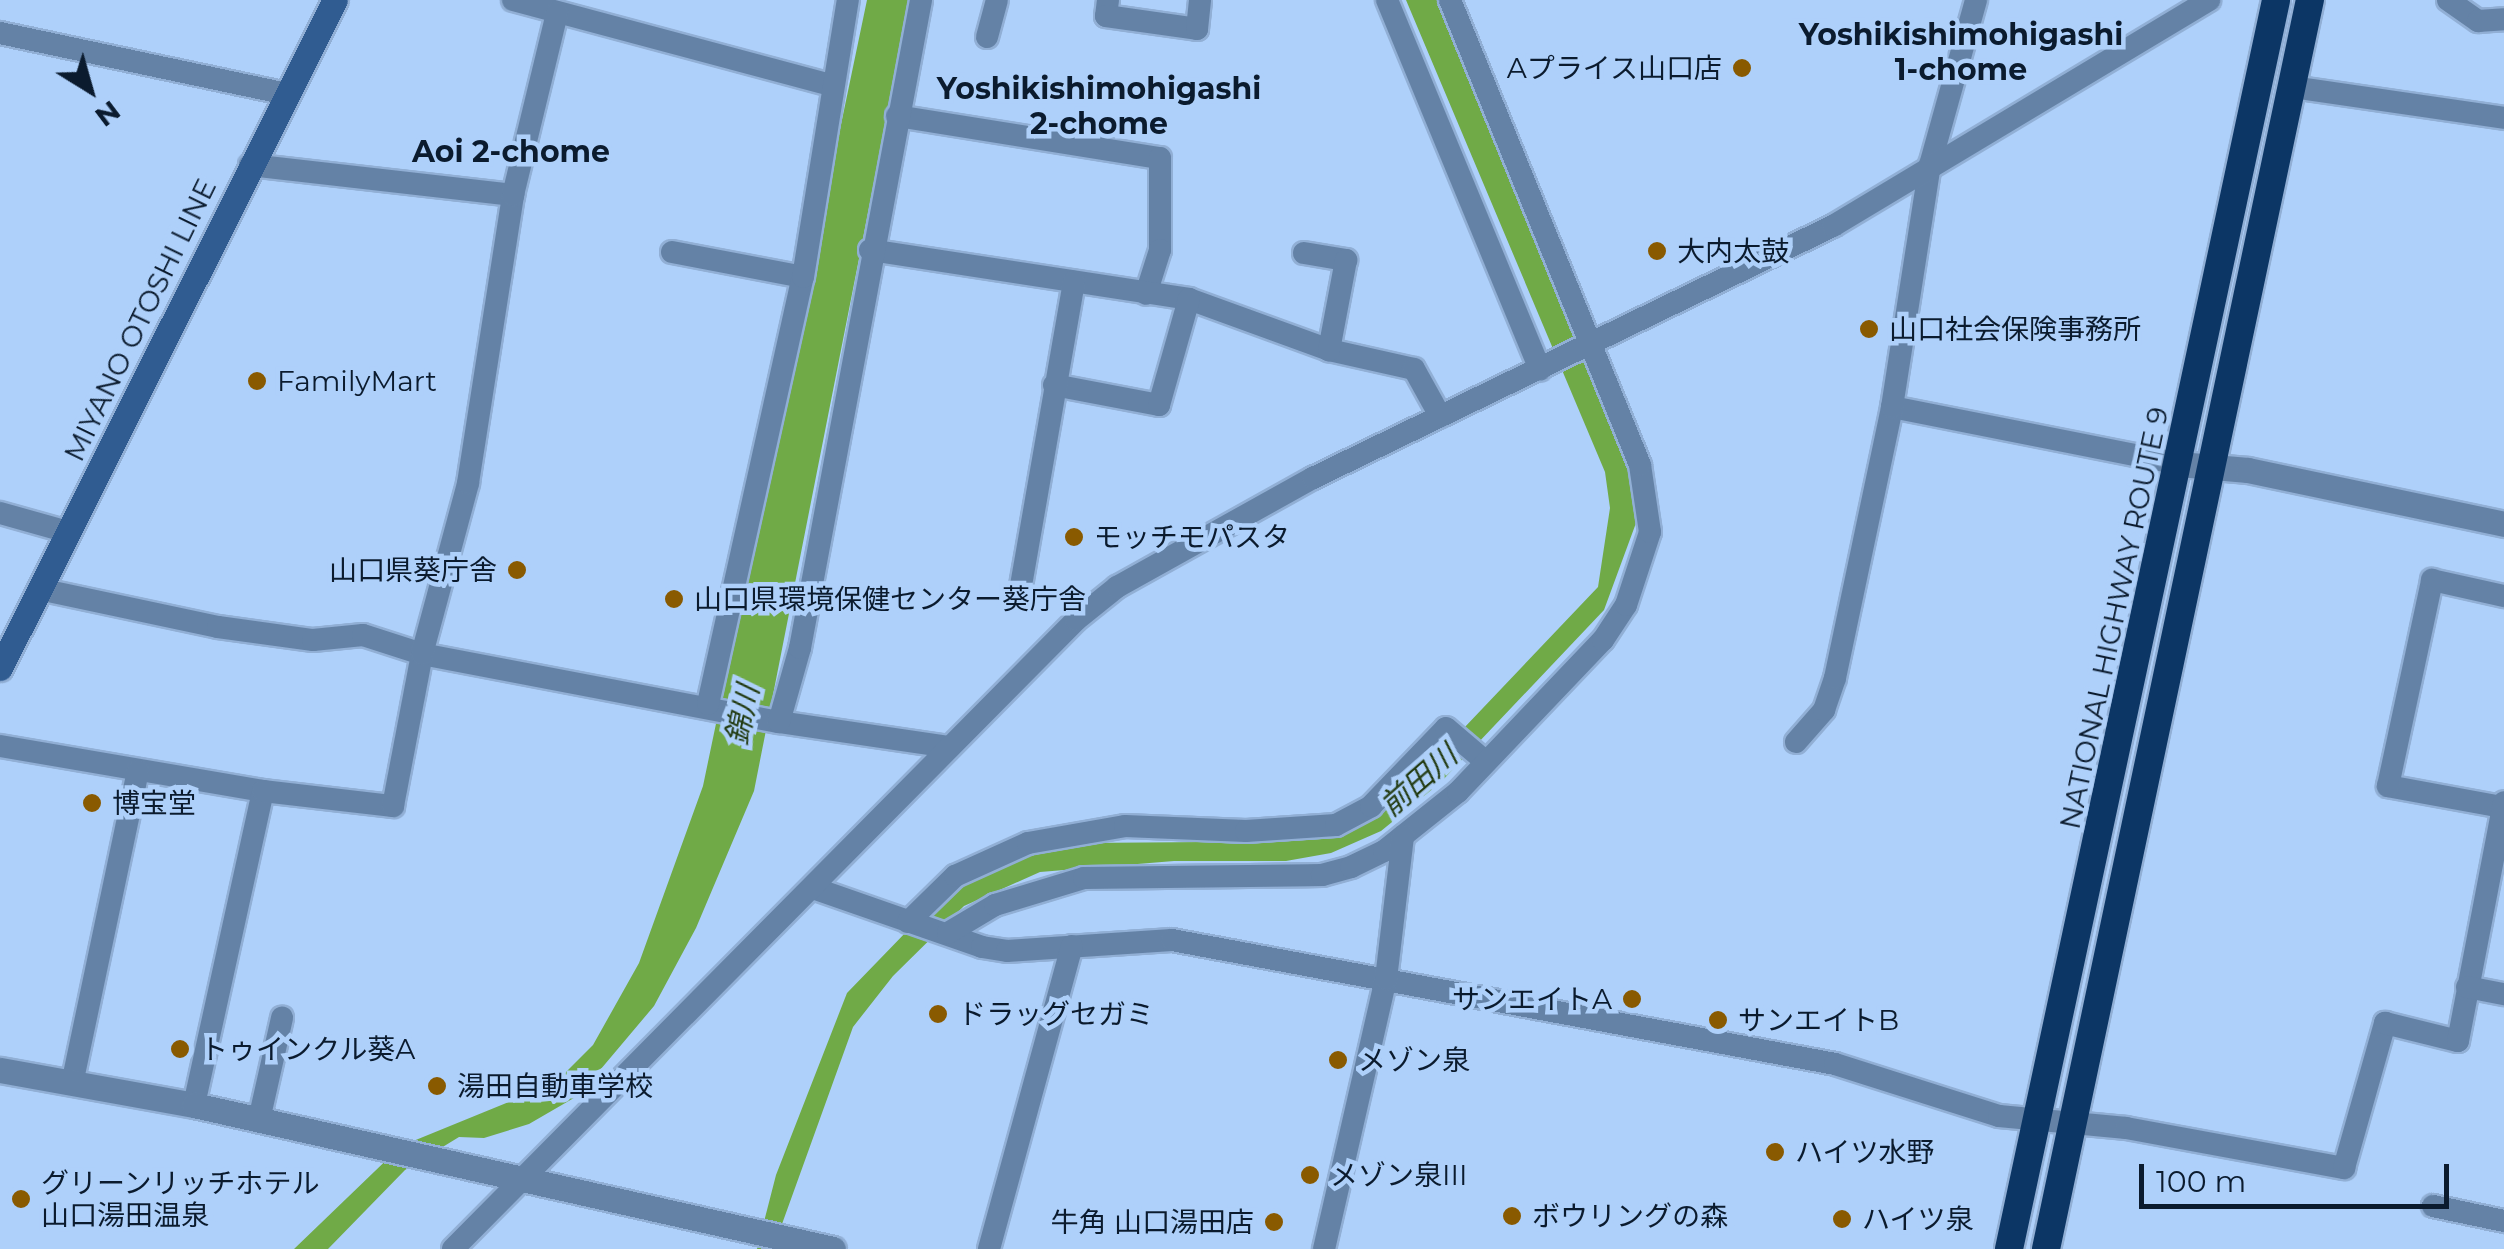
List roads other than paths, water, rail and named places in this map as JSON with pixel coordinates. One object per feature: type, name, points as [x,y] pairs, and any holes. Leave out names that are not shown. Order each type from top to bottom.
[{"type":"highway","name":"NATIONAL HIGHWAY ROUTE 9","points":[[2009,1249],[2276,0]]},
{"type":"highway","points":[[2046,1249],[2310,0]]},
{"type":"main road","name":"MIYANO OTOSHI LINE","points":[[0,668],[334,0]]},
{"type":"street","points":[[513,0],[831,85]]},
{"type":"street","points":[[708,704],[802,277],[848,0]]},
{"type":"street","points":[[779,722],[800,648],[870,250],[921,0]]},
{"type":"street","points":[[987,37],[996,0]]},
{"type":"street","points":[[1108,0],[1106,16],[1197,29],[1200,0]]},
{"type":"street","points":[[1387,0],[1540,370]]},
{"type":"street","points":[[948,933],[976,913],[1040,887],[1084,878],[1322,876],[1352,867],[1403,836],[1486,762],[1603,640],[1640,574],[1650,532],[1649,501],[1594,342],[1450,0]]},
{"type":"street","points":[[1796,742],[1824,710],[1835,678],[1892,407],[1930,166],[1976,0]]},
{"type":"street","points":[[453,1249],[949,747],[1116,587],[1198,537],[1832,226],[2209,0]]},
{"type":"street","points":[[2448,0],[2478,22],[2504,19]]},
{"type":"street","points":[[0,746],[138,772],[393,806],[422,654],[468,483],[513,195],[556,13]]},
{"type":"street","points":[[0,33],[287,94]]},
{"type":"street","points":[[2292,87],[2504,118]]},
{"type":"street","points":[[897,116],[1160,158],[1160,250],[1146,294]]},
{"type":"street","points":[[250,165],[513,195]]},
{"type":"street","points":[[870,250],[1189,299],[1329,350],[1414,368],[1440,416]]},
{"type":"street","points":[[672,252],[802,277]]},
{"type":"street","points":[[1304,252],[1346,260],[1329,350]]},
{"type":"street","points":[[1019,597],[1074,282]]},
{"type":"street","points":[[1054,385],[1158,404],[1189,299]]},
{"type":"street","points":[[1892,407],[2504,524]]},
{"type":"street","points":[[0,513],[68,532]]},
{"type":"street","points":[[812,888],[1007,951],[1172,940],[1835,1064],[2039,1123],[2073,1124],[2344,1168],[2384,1023],[2458,1041],[2479,917],[2500,848],[2503,805],[2388,786],[2432,580],[2504,596]]},
{"type":"street","points":[[39,589],[218,628],[313,640],[363,636],[422,654],[708,704],[779,722],[949,747]]},
{"type":"street","points":[[908,922],[955,876],[990,857],[1075,831],[1336,825],[1371,806],[1446,728],[1486,762]]},
{"type":"street","points":[[72,1084],[138,772]]},
{"type":"street","points":[[194,1105],[263,791]]},
{"type":"street","points":[[1324,1249],[1386,979],[1403,836]]},
{"type":"street","points":[[2479,917],[2504,922]]},
{"type":"street","points":[[989,1249],[1072,946]]},
{"type":"street","points":[[2467,988],[2504,994]]},
{"type":"street","points":[[259,1120],[282,1018]]},
{"type":"street","points":[[0,1070],[194,1105],[792,1243],[834,1249]]},
{"type":"street","points":[[2433,1206],[2504,1220]]},
{"type":"water","name":"錦川","points":[[867,0],[910,0],[754,791],[696,928],[654,1006],[579,1095],[529,1124],[484,1138],[459,1137],[405,1170],[328,1249],[294,1249],[401,1146],[555,1083],[593,1045],[639,963],[703,786]]},
{"type":"water","name":"前田川","points":[[1406,0],[1438,0],[1618,425],[1636,490],[1636,523],[1604,610],[1440,783],[1381,831],[1331,853],[1286,861],[1174,861],[1040,872],[964,906],[893,976],[853,1027],[773,1249],[757,1249],[776,1175],[847,993],[939,898],[980,869],[1080,843],[1210,842],[1345,830],[1378,811],[1463,729],[1598,587],[1610,508],[1605,472]]},
{"type":"place","name":"Aプライス山口店","points":[[1742,68]]},
{"type":"place","name":"大内太鼓","points":[[1657,251]]},
{"type":"place","name":"山口社会保険事務所","points":[[1869,329]]},
{"type":"place","name":"FamilyMart","points":[[257,381]]},
{"type":"place","name":"モッチモパスタ","points":[[1074,537]]},
{"type":"place","name":"山口県葵庁舎","points":[[517,570]]},
{"type":"place","name":"山口県環境保健センター葵庁舎","points":[[674,599]]},
{"type":"place","name":"博宝堂","points":[[92,803]]},
{"type":"place","name":"サンエイトA","points":[[1632,999]]},
{"type":"place","name":"ドラッグセガミ","points":[[938,1014]]},
{"type":"place","name":"サンエイトB","points":[[1718,1020]]},
{"type":"place","name":"トゥインクル葵A","points":[[180,1049]]},
{"type":"place","name":"メゾン泉","points":[[1338,1060]]},
{"type":"place","name":"湯田自動車学校","points":[[437,1086]]},
{"type":"place","name":"ハイツ水野","points":[[1775,1152]]},
{"type":"place","name":"メゾン泉III","points":[[1310,1175]]},
{"type":"place","name":"グリーンリッチホテル 山口湯田温泉","points":[[21,1199]]},
{"type":"place","name":"ボウリングの森","points":[[1512,1216]]},
{"type":"place","name":"ハイツ泉","points":[[1842,1219]]},
{"type":"place","name":"牛角 山口湯田店","points":[[1274,1222]]},
{"type":"district","name":"Yoshikishimohigashi 1-chome","points":[[1961,52]]},
{"type":"district","name":"Yoshikishimohigashi 2-chome","points":[[1099,106]]},
{"type":"district","name":"Aoi 2-chome","points":[[511,152]]}]
